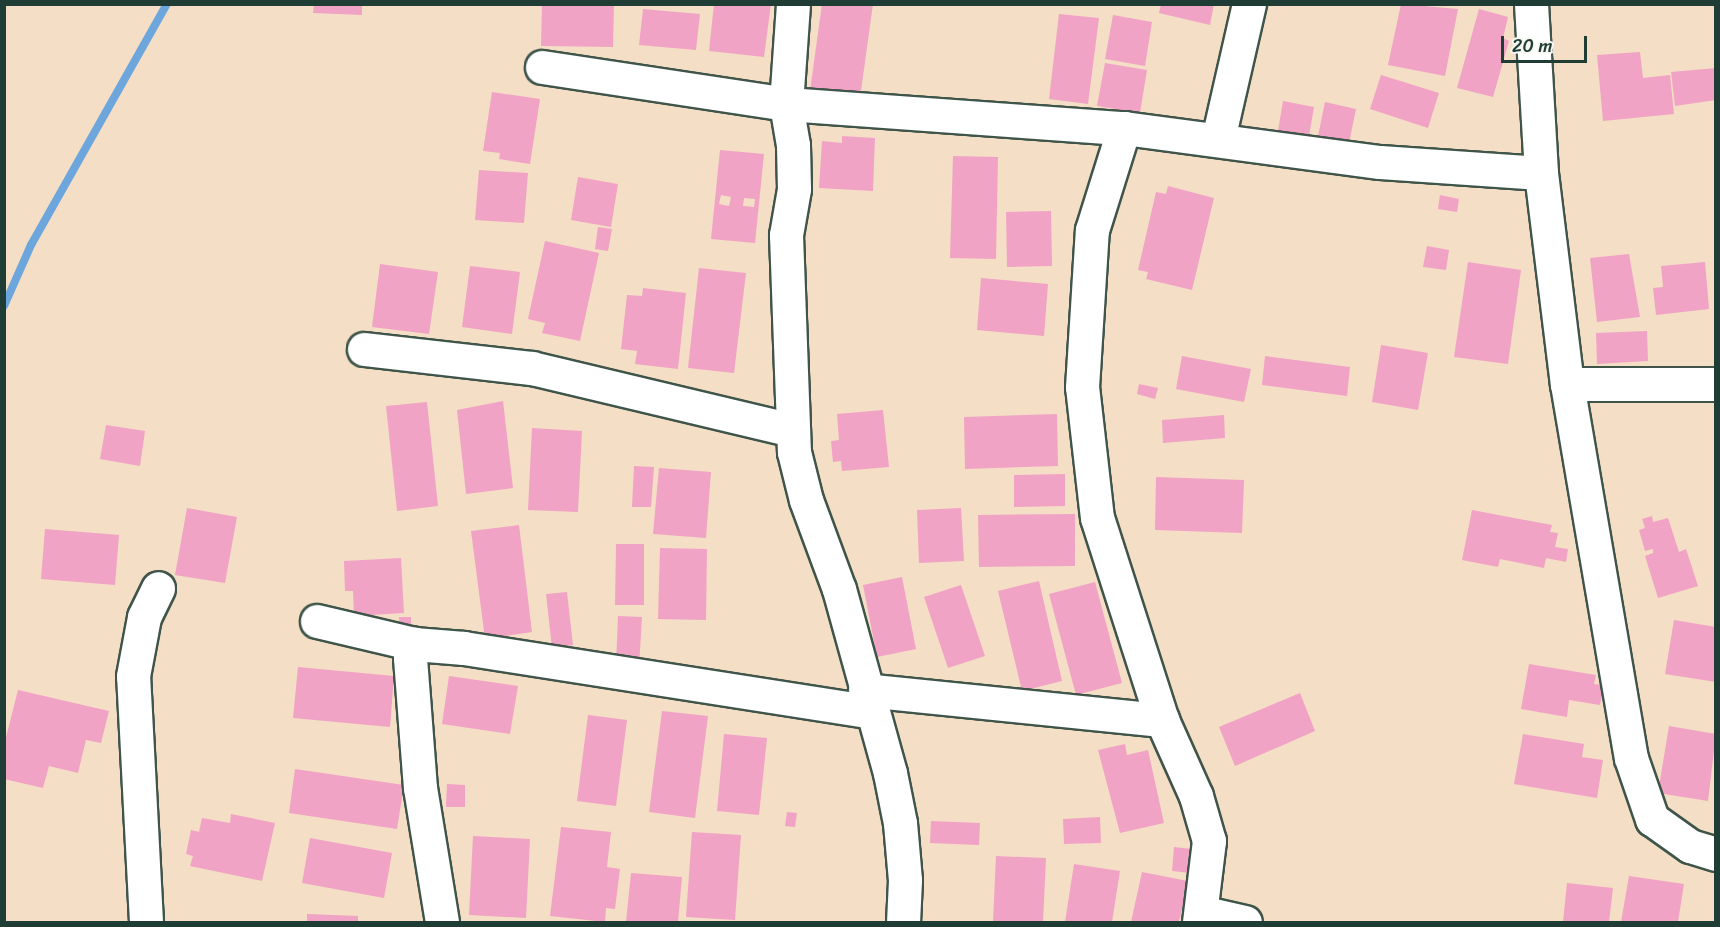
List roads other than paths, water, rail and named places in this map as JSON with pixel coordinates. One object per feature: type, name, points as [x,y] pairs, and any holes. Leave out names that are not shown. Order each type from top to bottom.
[{"type":"street","points":[[793,4],[786,105],[793,145],[795,189],[786,235],[793,430],[806,500],[839,590],[900,823],[903,922]]},
{"type":"street","points":[[1218,139],[1249,4]]},
{"type":"street","points":[[1531,4],[1541,173],[1567,384],[1638,785],[1652,819],[1690,846],[1716,854]]},
{"type":"street","points":[[542,67],[786,105],[1124,128],[1380,162],[1541,173]]},
{"type":"street","points":[[1124,128],[1092,230],[1082,387],[1097,518],[1162,720],[1196,796],[1209,841],[1200,917],[1245,922]]},
{"type":"street","points":[[364,349],[532,368],[793,430]]},
{"type":"street","points":[[1567,384],[1716,384]]},
{"type":"street","points":[[146,922],[133,676],[144,617],[158,588]]},
{"type":"street","points":[[317,621],[414,644],[464,648],[868,701],[1162,720]]},
{"type":"street","points":[[414,644],[410,657],[420,788],[442,922]]},
{"type":"waterway","points":[[4,306],[31,245],[167,4]]}]
